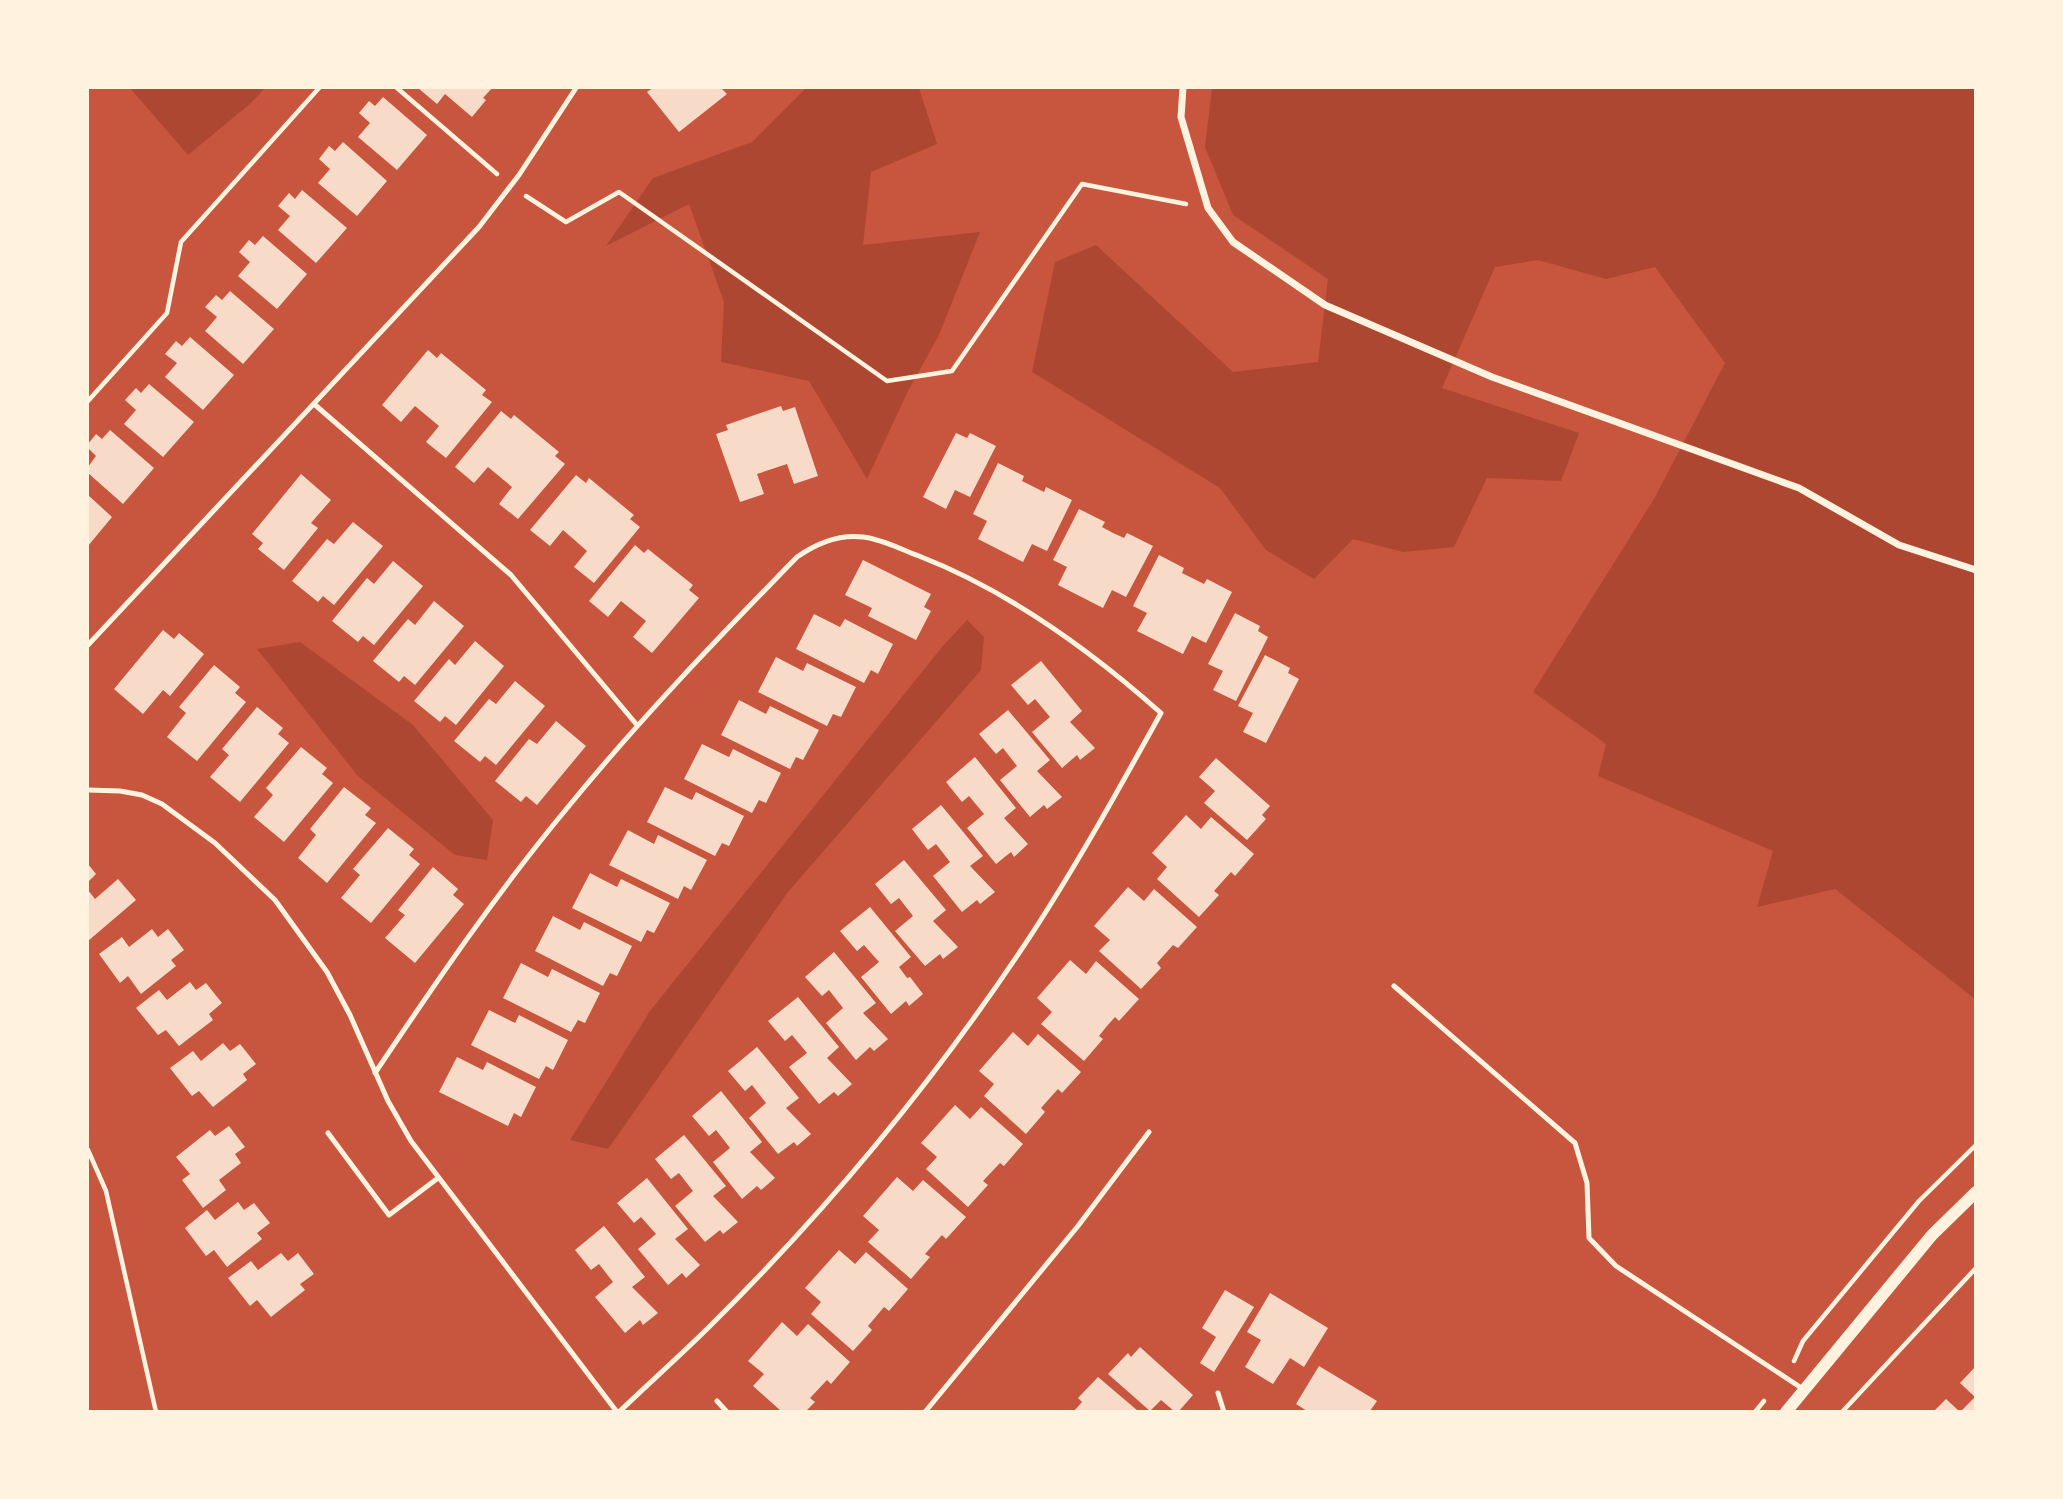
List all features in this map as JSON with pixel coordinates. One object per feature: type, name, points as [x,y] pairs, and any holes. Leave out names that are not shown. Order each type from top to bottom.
[{"type":"street","points":[[1183,88],[1181,117],[1208,208],[1233,242],[1325,305],[1492,377],[1798,488],[1899,545],[1976,570]]},
{"type":"street","points":[[1786,1412],[1932,1236],[1976,1192]]},
{"type":"lane","points":[[88,645],[479,227],[520,175],[576,88]]},
{"type":"lane","points":[[314,404],[511,575],[637,725]]},
{"type":"lane","points":[[88,790],[120,790],[142,795],[162,804],[215,843],[275,900],[327,972],[350,1015],[375,1073],[411,1141],[618,1412],[711,1325],[799,1234],[882,1137],[937,1067],[1032,933],[1099,824],[1161,713],[1120,676],[1075,643],[980,584],[929,560],[861,536],[844,537],[812,547],[797,556],[710,645],[637,725],[567,808],[500,894],[375,1073]]},
{"type":"lane","points":[[1394,986],[1575,1143],[1587,1183],[1589,1238],[1616,1266],[1803,1390]]},
{"type":"lane","points":[[925,1412],[1079,1226],[1149,1132]]},
{"type":"lane","points":[[328,1133],[388,1215],[438,1178]]},
{"type":"lane","points":[[1218,1393],[1224,1412]]},
{"type":"lane","points":[[717,1401],[727,1412]]},
{"type":"path","points":[[88,401],[167,313],[181,242],[319,88]]},
{"type":"path","points":[[397,88],[511,186],[566,222],[619,192],[887,381],[952,370],[1082,184],[1208,208]]},
{"type":"path","points":[[1755,1412],[1793,1364],[1803,1341],[1919,1201],[1976,1145]]},
{"type":"path","points":[[88,1150],[106,1191],[156,1412]]},
{"type":"path","points":[[1842,1412],[1976,1268]]},
{"type":"shaded area","points":[[130,88],[265,88],[251,103],[188,155]]},
{"type":"shaded area","points":[[806,88],[919,88],[937,144],[871,172],[863,245],[980,232],[939,335],[908,391],[867,479],[809,381],[721,362],[724,302],[689,204],[606,246],[653,178],[752,142]]},
{"type":"shaded area","points":[[1212,88],[1975,88],[1975,999],[1835,889],[1757,907],[1773,851],[1598,776],[1606,744],[1533,692],[1654,499],[1725,363],[1655,267],[1606,279],[1538,260],[1495,267],[1442,388],[1579,433],[1561,481],[1487,478],[1454,547],[1403,552],[1353,539],[1314,579],[1266,550],[1220,488],[1032,372],[1055,262],[1096,245],[1233,372],[1318,362],[1328,279],[1233,215],[1205,147]]},
{"type":"shaded area","points":[[967,620],[984,637],[981,670],[788,892],[608,1149],[570,1140],[650,1011],[942,647]]},
{"type":"shaded area","points":[[300,642],[413,725],[493,820],[487,860],[455,855],[358,776],[257,649]]},
{"type":"building","points":[[418,88],[492,88],[472,117],[445,94],[437,104]]},
{"type":"building","points":[[653,88],[721,88],[727,94],[679,132],[647,92]]},
{"type":"building","points":[[383,97],[427,135],[397,170],[358,137],[370,123],[359,113],[369,101],[375,106]]},
{"type":"building","points":[[343,142],[387,181],[357,216],[318,183],[330,169],[319,159],[329,146],[335,151]]},
{"type":"building","points":[[302,190],[347,228],[316,263],[278,230],[290,216],[278,206],[289,193],[295,199]]},
{"type":"building","points":[[263,236],[307,274],[277,309],[238,276],[250,262],[239,252],[249,240],[255,245]]},
{"type":"building","points":[[230,291],[274,329],[243,364],[205,331],[217,317],[205,307],[216,295],[222,300]]},
{"type":"building","points":[[190,337],[234,375],[203,410],[165,377],[177,363],[165,354],[176,341],[182,346]]},
{"type":"building","points":[[428,350],[437,358],[441,353],[486,390],[482,395],[492,402],[446,458],[426,442],[439,426],[415,406],[401,422],[382,405]]},
{"type":"building","points":[[149,384],[194,422],[163,457],[124,424],[136,410],[125,400],[136,388],[141,393]]},
{"type":"building","points":[[781,406],[783,411],[795,407],[818,476],[794,484],[787,464],[757,474],[764,494],[740,502],[716,434],[728,430],[726,425]]},
{"type":"building","points":[[501,411],[511,419],[514,415],[559,452],[555,456],[565,464],[518,519],[499,504],[512,487],[488,467],[474,483],[455,467]]},
{"type":"building","points":[[110,430],[154,468],[123,504],[88,473],[88,467],[96,456],[88,448],[88,444],[96,434],[102,439]]},
{"type":"building","points":[[956,433],[967,438],[970,433],[996,446],[970,497],[955,490],[946,509],[923,497]]},
{"type":"building","points":[[998,463],[1024,476],[1022,481],[1044,492],[1046,487],[1072,500],[1047,551],[1032,544],[1023,562],[978,539],[987,521],[973,514]]},
{"type":"building","points":[[301,474],[331,500],[311,523],[318,528],[284,570],[258,549],[263,543],[252,534]]},
{"type":"building","points":[[576,475],[586,483],[589,478],[634,515],[630,519],[640,527],[594,583],[574,567],[587,551],[563,530],[550,546],[530,530]]},
{"type":"building","points":[[88,495],[112,517],[88,546]]},
{"type":"building","points":[[1079,509],[1105,522],[1102,527],[1113,533],[1124,538],[1127,533],[1153,546],[1126,597],[1112,590],[1103,608],[1058,585],[1067,567],[1053,560]]},
{"type":"building","points":[[353,522],[383,546],[334,605],[323,596],[318,602],[292,581],[327,539],[334,544]]},
{"type":"building","points":[[635,545],[644,553],[648,549],[693,585],[689,590],[699,598],[652,653],[633,637],[646,621],[621,601],[608,617],[589,601]]},
{"type":"building","points":[[1159,555],[1184,568],[1182,573],[1204,584],[1207,579],[1232,592],[1206,643],[1192,636],[1183,654],[1137,631],[1147,613],[1133,606]]},
{"type":"building","points":[[863,560],[931,594],[924,607],[931,611],[916,640],[868,616],[872,608],[845,595]]},
{"type":"building","points":[[393,561],[423,586],[374,645],[363,636],[358,642],[332,621],[367,578],[374,584]]},
{"type":"building","points":[[434,601],[464,626],[415,685],[404,676],[399,682],[373,661],[408,619],[415,625]]},
{"type":"building","points":[[1235,613],[1260,626],[1258,631],[1268,637],[1236,701],[1213,690],[1223,671],[1208,664]]},
{"type":"building","points":[[814,614],[840,627],[845,619],[893,644],[878,674],[871,670],[864,683],[796,649]]},
{"type":"building","points":[[163,630],[174,639],[179,633],[204,654],[170,696],[163,690],[143,714],[114,689]]},
{"type":"building","points":[[475,641],[504,666],[456,725],[445,716],[440,722],[414,701],[449,659],[455,665]]},
{"type":"building","points":[[1265,655],[1290,668],[1288,673],[1299,679],[1266,743],[1243,732],[1253,713],[1238,706]]},
{"type":"building","points":[[776,657],[803,671],[807,663],[856,687],[841,717],[833,714],[827,726],[758,692]]},
{"type":"building","points":[[1041,661],[1082,711],[1070,722],[1095,748],[1080,760],[1077,755],[1062,768],[1032,732],[1050,717],[1035,699],[1028,705],[1011,685]]},
{"type":"building","points":[[214,665],[240,687],[235,693],[246,702],[197,761],[167,737],[186,713],[179,707]]},
{"type":"building","points":[[515,681],[545,706],[496,765],[485,756],[480,762],[454,741],[489,699],[496,704]]},
{"type":"building","points":[[739,700],[766,714],[770,706],[819,730],[803,760],[796,757],[790,769],[721,735]]},
{"type":"building","points":[[257,707],[283,728],[278,734],[289,743],[240,802],[210,777],[229,755],[222,749]]},
{"type":"building","points":[[1008,710],[1050,760],[1037,771],[1062,797],[1047,809],[1044,805],[1030,817],[1000,780],[1017,766],[1003,748],[996,754],[979,734]]},
{"type":"building","points":[[556,721],[586,746],[537,805],[526,796],[521,802],[495,781],[529,739],[537,744]]},
{"type":"building","points":[[702,744],[729,757],[733,749],[781,773],[766,803],[759,800],[752,813],[684,779]]},
{"type":"building","points":[[301,747],[327,768],[322,774],[333,783],[284,842],[254,817],[273,795],[266,788]]},
{"type":"building","points":[[975,757],[1016,808],[1004,818],[1028,844],[1014,857],[1011,852],[996,864],[967,828],[984,814],[969,796],[962,802],[946,782]]},
{"type":"building","points":[[1216,758],[1270,806],[1262,815],[1266,819],[1247,840],[1204,803],[1215,791],[1199,777]]},
{"type":"building","points":[[344,787],[371,808],[365,815],[376,823],[327,883],[298,858],[316,835],[310,829]]},
{"type":"building","points":[[665,787],[692,800],[696,792],[744,816],[729,846],[722,843],[715,856],[647,822]]},
{"type":"building","points":[[941,805],[983,856],[970,866],[995,892],[980,904],[977,900],[962,912],[933,876],[950,862],[936,844],[928,850],[912,829]]},
{"type":"building","points":[[1186,815],[1201,829],[1211,817],[1254,854],[1235,876],[1231,872],[1214,891],[1219,895],[1199,917],[1157,879],[1167,867],[1152,853]]},
{"type":"building","points":[[388,828],[414,849],[409,855],[420,864],[371,923],[341,898],[360,875],[353,869]]},
{"type":"building","points":[[628,830],[654,844],[658,835],[707,860],[691,890],[684,886],[678,899],[609,865]]},
{"type":"building","points":[[904,860],[946,910],[933,921],[958,947],[943,959],[940,954],[925,966],[895,931],[913,916],[899,898],[891,904],[875,884]]},
{"type":"building","points":[[88,864],[96,874],[88,882]]},
{"type":"building","points":[[433,867],[458,889],[453,895],[464,904],[415,963],[385,938],[405,915],[398,910]]},
{"type":"building","points":[[590,873],[617,887],[621,879],[670,903],[654,933],[647,930],[641,942],[572,908]]},
{"type":"building","points":[[118,879],[136,900],[88,941],[88,890],[95,899]]},
{"type":"building","points":[[1128,887],[1144,901],[1154,889],[1197,927],[1178,948],[1173,945],[1157,963],[1161,968],[1141,989],[1099,951],[1110,940],[1094,926]]},
{"type":"building","points":[[870,907],[911,957],[899,967],[923,994],[909,1006],[906,1001],[891,1014],[861,977],[879,962],[864,945],[857,951],[840,931]]},
{"type":"building","points":[[553,916],[580,930],[584,922],[632,946],[617,976],[610,973],[603,986],[535,951]]},
{"type":"building","points":[[152,929],[158,937],[168,929],[184,950],[171,960],[176,966],[141,994],[128,976],[120,983],[99,954],[122,937],[129,947]]},
{"type":"building","points":[[834,952],[876,1003],[863,1013],[888,1039],[874,1051],[870,1047],[856,1060],[826,1023],[843,1008],[829,990],[822,996],[805,977]]},
{"type":"building","points":[[1070,960],[1086,974],[1096,961],[1139,999],[1119,1021],[1115,1017],[1107,1026],[1099,1036],[1103,1039],[1084,1061],[1041,1024],[1052,1012],[1037,998]]},
{"type":"building","points":[[521,963],[548,977],[552,969],[600,993],[585,1023],[578,1020],[571,1032],[503,998]]},
{"type":"building","points":[[190,982],[196,990],[206,983],[222,1003],[209,1014],[213,1020],[179,1046],[166,1030],[158,1035],[136,1008],[159,990],[167,1000]]},
{"type":"building","points":[[798,997],[839,1047],[827,1058],[852,1084],[838,1096],[834,1092],[819,1104],[789,1067],[807,1053],[792,1035],[785,1041],[768,1021]]},
{"type":"building","points":[[489,1010],[515,1023],[519,1015],[568,1040],[553,1070],[546,1066],[539,1079],[471,1045]]},
{"type":"building","points":[[1013,1032],[1028,1046],[1038,1034],[1081,1072],[1062,1093],[1058,1089],[1041,1108],[1045,1112],[1026,1134],[984,1096],[994,1084],[979,1071]]},
{"type":"building","points":[[223,1043],[230,1051],[240,1044],[256,1064],[243,1074],[247,1080],[213,1107],[199,1091],[192,1096],[170,1068],[193,1051],[201,1061]]},
{"type":"building","points":[[757,1047],[799,1098],[786,1108],[811,1134],[797,1146],[794,1142],[778,1154],[749,1118],[766,1103],[752,1085],[745,1091],[728,1071]]},
{"type":"building","points":[[457,1057],[483,1070],[487,1062],[536,1087],[521,1117],[514,1113],[508,1126],[439,1092]]},
{"type":"building","points":[[721,1091],[762,1142],[750,1152],[775,1178],[761,1190],[757,1186],[742,1199],[713,1162],[730,1148],[716,1130],[709,1136],[692,1116]]},
{"type":"building","points":[[955,1105],[970,1119],[981,1107],[1023,1144],[1004,1166],[1000,1163],[983,1181],[988,1185],[968,1207],[926,1169],[937,1157],[921,1143]]},
{"type":"building","points":[[229,1126],[245,1147],[235,1154],[241,1163],[219,1180],[226,1190],[203,1208],[182,1180],[190,1174],[176,1157],[210,1130],[215,1136]]},
{"type":"building","points":[[684,1135],[726,1186],[713,1196],[738,1222],[723,1234],[720,1230],[705,1242],[675,1206],[693,1191],[679,1173],[671,1179],[655,1159]]},
{"type":"building","points":[[897,1177],[913,1191],[923,1180],[966,1217],[946,1239],[942,1235],[925,1254],[930,1257],[911,1279],[868,1242],[879,1230],[863,1216]]},
{"type":"building","points":[[647,1178],[688,1229],[675,1239],[700,1265],[686,1278],[682,1273],[668,1285],[638,1249],[656,1234],[641,1217],[634,1223],[617,1203]]},
{"type":"building","points":[[238,1202],[244,1210],[254,1203],[270,1223],[257,1233],[262,1239],[227,1267],[214,1250],[206,1256],[185,1228],[207,1210],[215,1220]]},
{"type":"building","points":[[604,1226],[645,1277],[632,1287],[658,1313],[643,1325],[640,1320],[625,1333],[595,1297],[613,1282],[599,1264],[591,1270],[575,1250]]},
{"type":"building","points":[[839,1250],[855,1264],[866,1252],[908,1289],[889,1311],[884,1307],[868,1326],[872,1330],[853,1351],[811,1314],[821,1302],[805,1288]]},
{"type":"building","points":[[281,1253],[288,1261],[298,1253],[314,1274],[300,1284],[305,1290],[271,1317],[257,1300],[250,1306],[228,1278],[251,1261],[258,1270]]},
{"type":"building","points":[[1225,1290],[1254,1307],[1214,1372],[1200,1363],[1216,1337],[1202,1328]]},
{"type":"building","points":[[1270,1293],[1328,1328],[1304,1367],[1290,1358],[1273,1384],[1245,1367],[1261,1340],[1247,1332]]},
{"type":"building","points":[[782,1322],[797,1336],[808,1324],[850,1362],[831,1384],[827,1380],[810,1398],[815,1402],[806,1411],[781,1411],[753,1386],[764,1374],[748,1361]]},
{"type":"building","points":[[1140,1347],[1193,1395],[1179,1411],[1174,1411],[1161,1400],[1150,1411],[1108,1374],[1128,1353],[1131,1357]]},
{"type":"building","points":[[1319,1366],[1377,1401],[1370,1411],[1307,1411],[1296,1404]]},
{"type":"building","points":[[1976,1366],[1976,1411],[1961,1411],[1975,1397],[1960,1383]]},
{"type":"building","points":[[1098,1377],[1138,1411],[1074,1411],[1082,1402],[1078,1398]]},
{"type":"building","points":[[1946,1399],[1959,1411],[1934,1411]]}]
